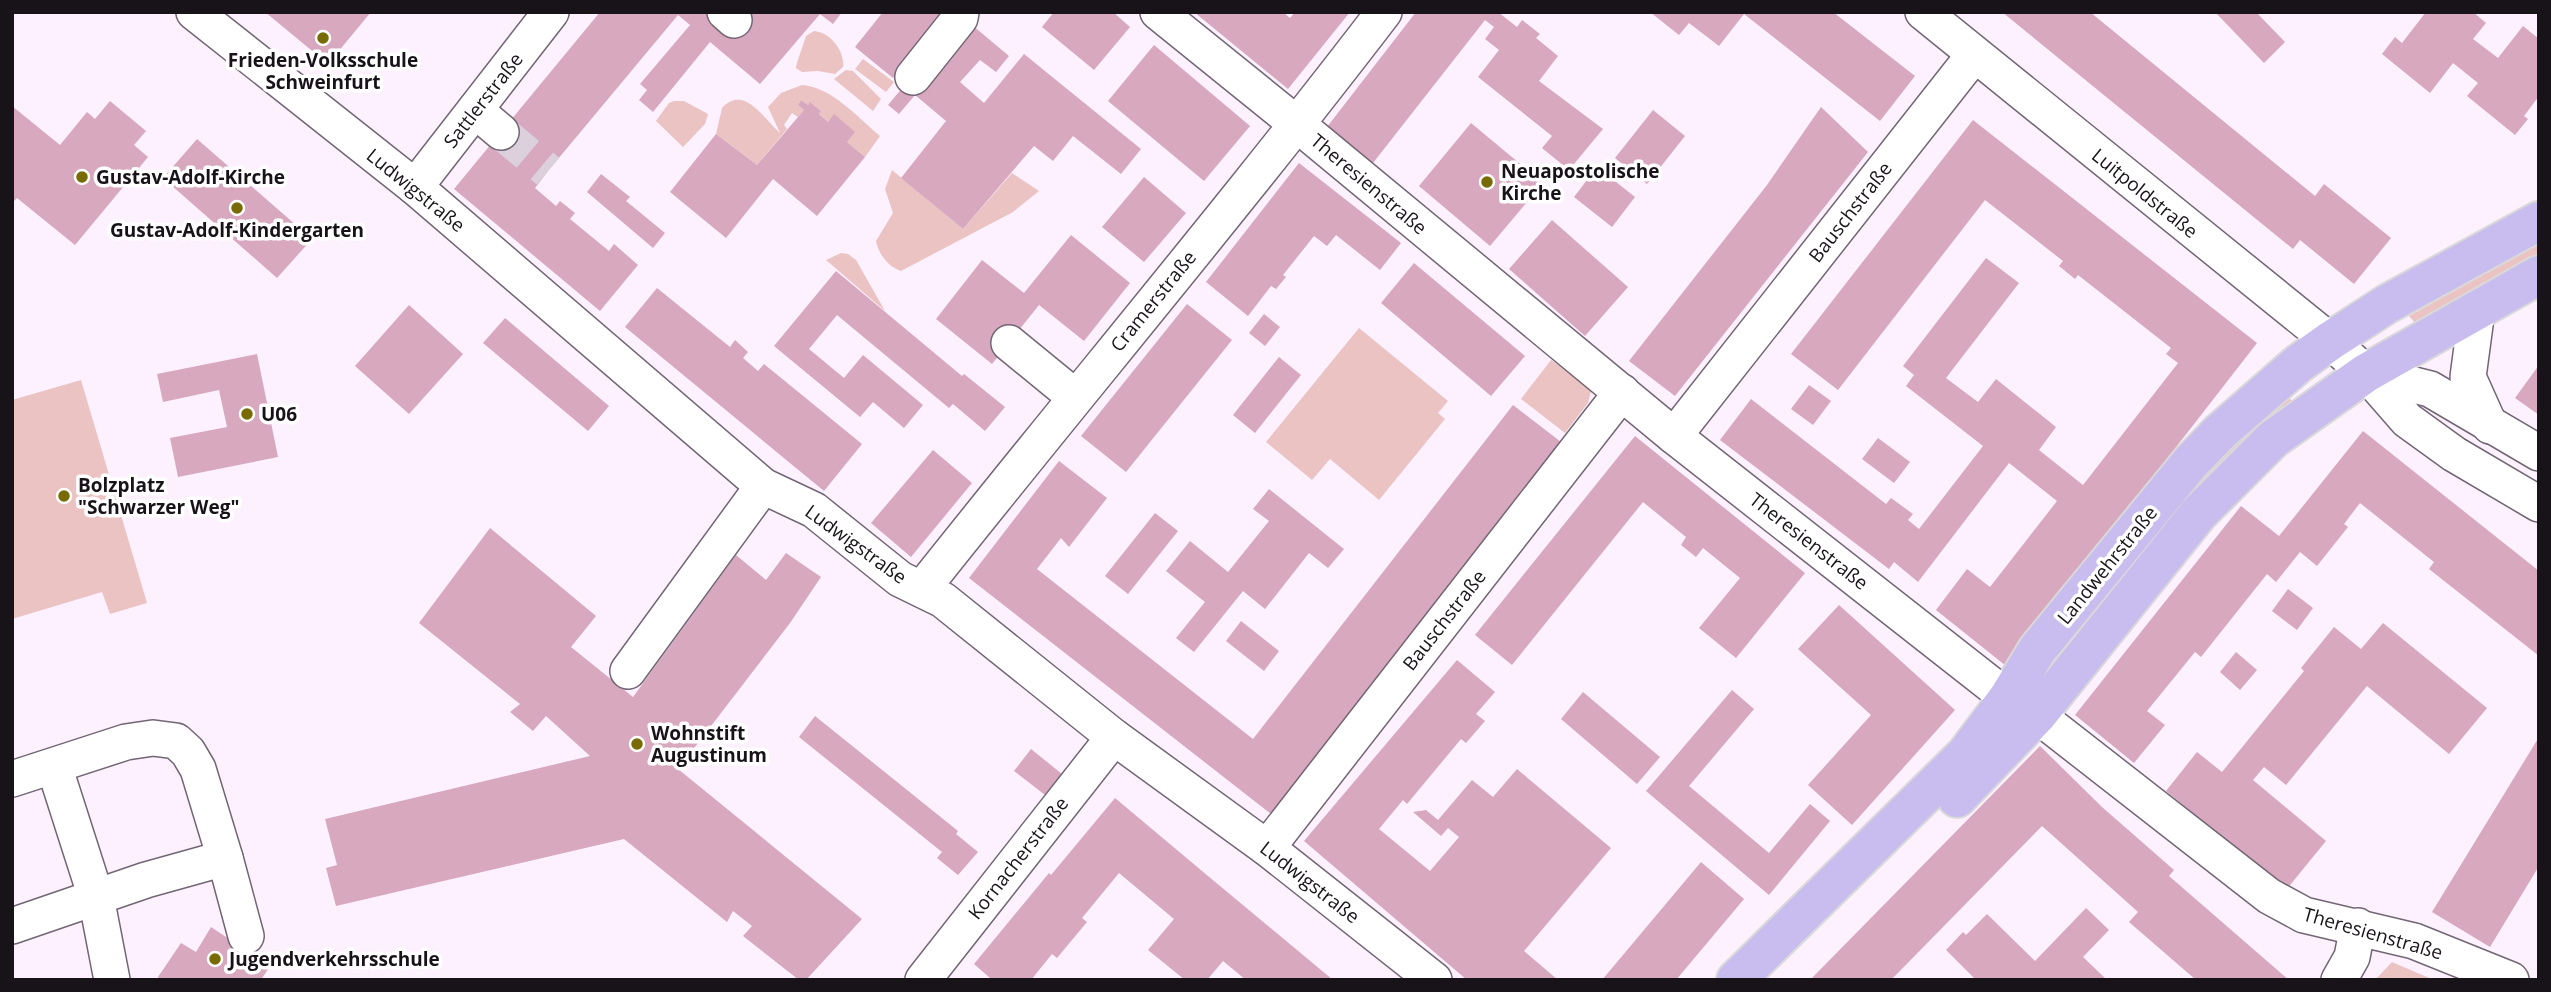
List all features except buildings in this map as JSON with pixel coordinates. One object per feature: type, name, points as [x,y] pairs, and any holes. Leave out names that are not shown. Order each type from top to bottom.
[{"type":"main road","name":"Landwehrstraße","points":[[1774,980],[1989,766],[2023,706],[2037,650],[2190,463],[2254,401],[2330,341],[2387,304],[2539,221]]},
{"type":"main road","name":"Landwehrstraße","points":[[1736,980],[1966,754],[2023,706],[2197,514],[2273,439],[2366,373],[2539,275]]},
{"type":"street","name":"Ludwigstraße","points":[[194,12],[415,187],[763,486],[814,510],[900,579],[943,600],[1114,737],[1267,848],[1434,980]]},
{"type":"street","name":"Sattlerstraße","points":[[415,187],[551,12]]},
{"type":"street","points":[[913,77],[960,19],[961,12]]},
{"type":"street","name":"Theresienstraße","points":[[1158,12],[1674,436],[2269,896],[2304,915],[2414,941],[2511,980]]},
{"type":"street","name":"Cramerstraße","points":[[922,589],[1298,125],[1384,12]]},
{"type":"street","name":"Luitpoldstraße","points":[[1923,12],[2330,341],[2366,373],[2407,420],[2501,484],[2539,504]]},
{"type":"street","name":"Bauschstraße","points":[[1674,436],[1974,55]]},
{"type":"street","points":[[475,110],[501,132]]},
{"type":"street","points":[[2477,310],[2468,377],[2490,426]]},
{"type":"street","points":[[1009,343],[1075,397]]},
{"type":"street","name":"Luitpoldstraße","points":[[2366,373],[2430,389],[2539,453]]},
{"type":"street","name":"Bauschstraße","points":[[1267,848],[1622,393]]},
{"type":"street","points":[[628,671],[763,486]]},
{"type":"street","name":"Kornacherstraße","points":[[923,980],[1114,737]]},
{"type":"street","points":[[112,980],[88,900],[36,771],[126,742],[153,738],[176,741],[188,752],[198,769],[246,936]]},
{"type":"street","points":[[12,926],[225,858]]},
{"type":"street","points":[[88,900],[97,980]]},
{"type":"street","points":[[2339,980],[2352,957],[2358,926]]},
{"type":"shaded area","points":[[814,31],[831,39],[842,55],[843,67],[835,74],[802,72],[796,68],[806,36]]},
{"type":"shaded area","points":[[863,59],[894,82],[886,92],[855,69]]},
{"type":"shaded area","points":[[846,70],[853,71],[881,99],[873,111],[834,79]]},
{"type":"shaded area","points":[[802,85],[824,91],[834,97],[880,136],[865,157],[847,142],[834,115],[828,122],[819,114],[821,111],[811,103],[808,105],[801,100],[798,105],[804,110],[798,117],[792,113],[784,125],[787,129],[757,165],[716,134],[722,108],[738,100],[753,106],[780,133],[768,107],[781,93]]},
{"type":"shaded area","points":[[684,101],[708,114],[705,124],[683,147],[656,121],[669,103]]},
{"type":"shaded area","points":[[892,170],[963,229],[1012,173],[1039,191],[1013,212],[901,271],[884,259],[876,241],[893,213],[885,189]]},
{"type":"shaded area","points":[[2539,244],[2539,254],[2416,324],[2409,316]]},
{"type":"shaded area","points":[[841,253],[856,260],[885,311],[826,260]]},
{"type":"shaded area","points":[[1359,328],[1448,401],[1438,413],[1445,419],[1379,500],[1330,459],[1312,480],[1266,442]]},
{"type":"shaded area","points":[[1551,360],[1588,386],[1591,391],[1588,403],[1565,433],[1521,399]]},
{"type":"shaded area","name":"Bolzplatz \"Schwarzer Weg\"","points":[[81,380],[147,603],[110,614],[102,592],[12,619],[12,400]]},
{"type":"shaded area","points":[[2284,395],[2293,401],[2263,424],[2207,477],[2085,626],[2078,621],[2169,510]]},
{"type":"shaded area","points":[[2392,962],[2434,980],[2375,980]]},
{"type":"tunnel","points":[[501,132],[548,171]]},
{"type":"place","name":"Frieden-Volksschule Schweinfurt","points":[[323,38]]},
{"type":"place","name":"Gustav-Adolf-Kirche","points":[[82,177]]},
{"type":"place","name":"Neuapostolische Kirche","points":[[1487,182]]},
{"type":"place","name":"Gustav-Adolf-Kindergarten","points":[[237,208]]},
{"type":"place","name":"U06","points":[[247,414]]},
{"type":"place","name":"Bolzplatz \"Schwarzer Weg\"","points":[[64,496]]},
{"type":"place","name":"Wohnstift Augustinum","points":[[637,744]]},
{"type":"place","name":"Jugendverkehrsschule","points":[[215,959]]}]
